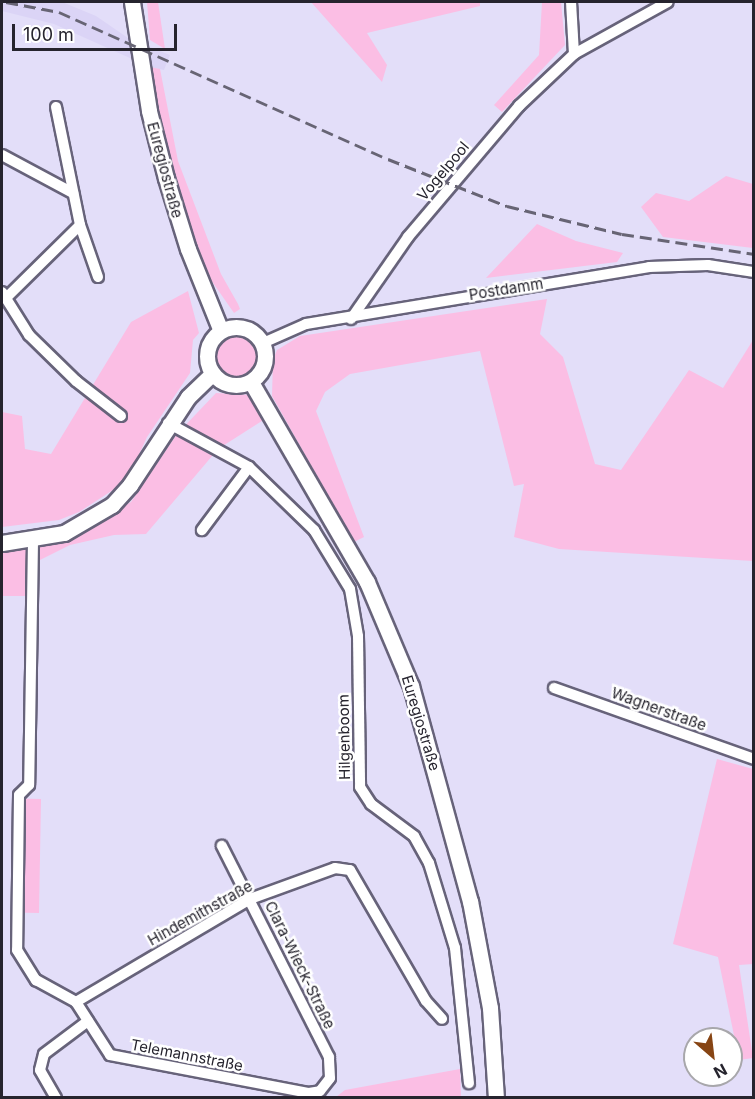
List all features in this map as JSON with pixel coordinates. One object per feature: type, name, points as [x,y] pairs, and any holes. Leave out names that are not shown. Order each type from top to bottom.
[{"type":"main road","name":"Euregiostraße","points":[[132,2],[149,111],[166,178],[188,249],[221,331]]},
{"type":"main road","points":[[230,328],[249,330],[263,343],[263,369],[251,382],[235,386],[212,374],[207,355],[214,338],[221,331],[230,328]]},
{"type":"main road","points":[[2,543],[33,541],[64,532],[112,505],[130,485],[168,423],[201,382],[212,374]]},
{"type":"main road","name":"Euregiostraße","points":[[251,382],[367,582],[411,686],[470,901],[490,1008],[496,1098]]},
{"type":"street","points":[[571,2],[574,54]]},
{"type":"street","name":"Vogelpool","points":[[351,320],[376,280],[450,185],[519,106],[574,54],[668,2]]},
{"type":"street","points":[[56,107],[80,225],[98,277]]},
{"type":"street","points":[[2,155],[73,193]]},
{"type":"street","points":[[80,225],[4,295],[29,335],[76,381],[121,416]]},
{"type":"street","name":"Postdamm","points":[[263,343],[306,324],[351,320],[433,301],[649,267],[708,266],[753,272]]},
{"type":"street","name":"Hilgenboom","points":[[168,423],[249,467],[314,530],[350,589],[358,636],[360,787],[371,804],[414,836],[429,863],[455,948],[469,1083]]},
{"type":"street","points":[[202,530],[249,467]]},
{"type":"street","name":"Telemannstraße","points":[[33,541],[29,785],[19,795],[17,950],[36,980],[76,1002],[110,1055],[309,1093],[327,1085],[330,1068]]},
{"type":"street","name":"Wagnerstraße","points":[[554,688],[753,759]]},
{"type":"street","name":"Clara-Wieck-Straße","points":[[222,846],[328,1057],[330,1068]]},
{"type":"street","name":"Hindemithstraße","points":[[76,1002],[250,899],[335,868],[350,870],[426,1001],[442,1019]]},
{"type":"street","points":[[56,1098],[40,1070],[44,1054],[88,1021]]},
{"type":"shaded area","points":[[2,2],[62,2],[96,16],[128,38],[170,55],[164,70],[150,67],[54,24],[2,11]]},
{"type":"shaded area","points":[[147,2],[158,2],[165,49],[150,40]]},
{"type":"shaded area","points":[[311,2],[480,2],[480,6],[367,33],[387,65],[382,82]]},
{"type":"shaded area","points":[[542,2],[561,2],[565,45],[502,112],[494,105],[539,55]]},
{"type":"shaded area","points":[[150,67],[160,69],[178,161],[221,274],[240,309],[234,313],[211,280],[194,241],[168,166],[155,109]]},
{"type":"shaded area","points":[[726,176],[753,184],[753,248],[663,237],[641,207],[656,193],[689,201]]},
{"type":"shaded area","points":[[537,224],[576,241],[623,253],[617,262],[486,278]]},
{"type":"shaded area","points":[[188,291],[199,333],[193,340],[190,373],[147,437],[127,481],[79,512],[59,520],[2,527],[2,412],[22,416],[25,449],[51,454],[131,322]]},
{"type":"shaded area","points":[[547,299],[540,334],[563,357],[595,464],[621,470],[689,370],[723,388],[753,340],[753,561],[559,549],[514,537],[524,484],[514,486],[480,351],[350,374],[325,392],[316,411],[364,537],[354,542],[272,396],[273,360],[277,350],[300,336]]},
{"type":"shaded area","points":[[236,335],[251,342],[258,357],[251,372],[236,379],[221,372],[214,357],[221,342]]},
{"type":"shaded area","points":[[216,393],[251,395],[265,419],[218,449],[146,534],[114,535],[70,545],[32,564],[32,596],[2,596],[2,539],[65,534],[89,527],[131,502],[177,434]]},
{"type":"shaded area","points":[[717,759],[753,769],[753,964],[739,965],[753,1058],[743,1059],[743,1027],[732,1027],[718,957],[673,944]]},
{"type":"shaded area","points":[[17,799],[41,799],[39,913],[15,913]]},
{"type":"shaded area","points":[[460,1069],[461,1097],[336,1097],[345,1090]]},
{"type":"railway","points":[[6,2],[59,12],[388,159],[507,206],[622,234],[754,254]]}]
